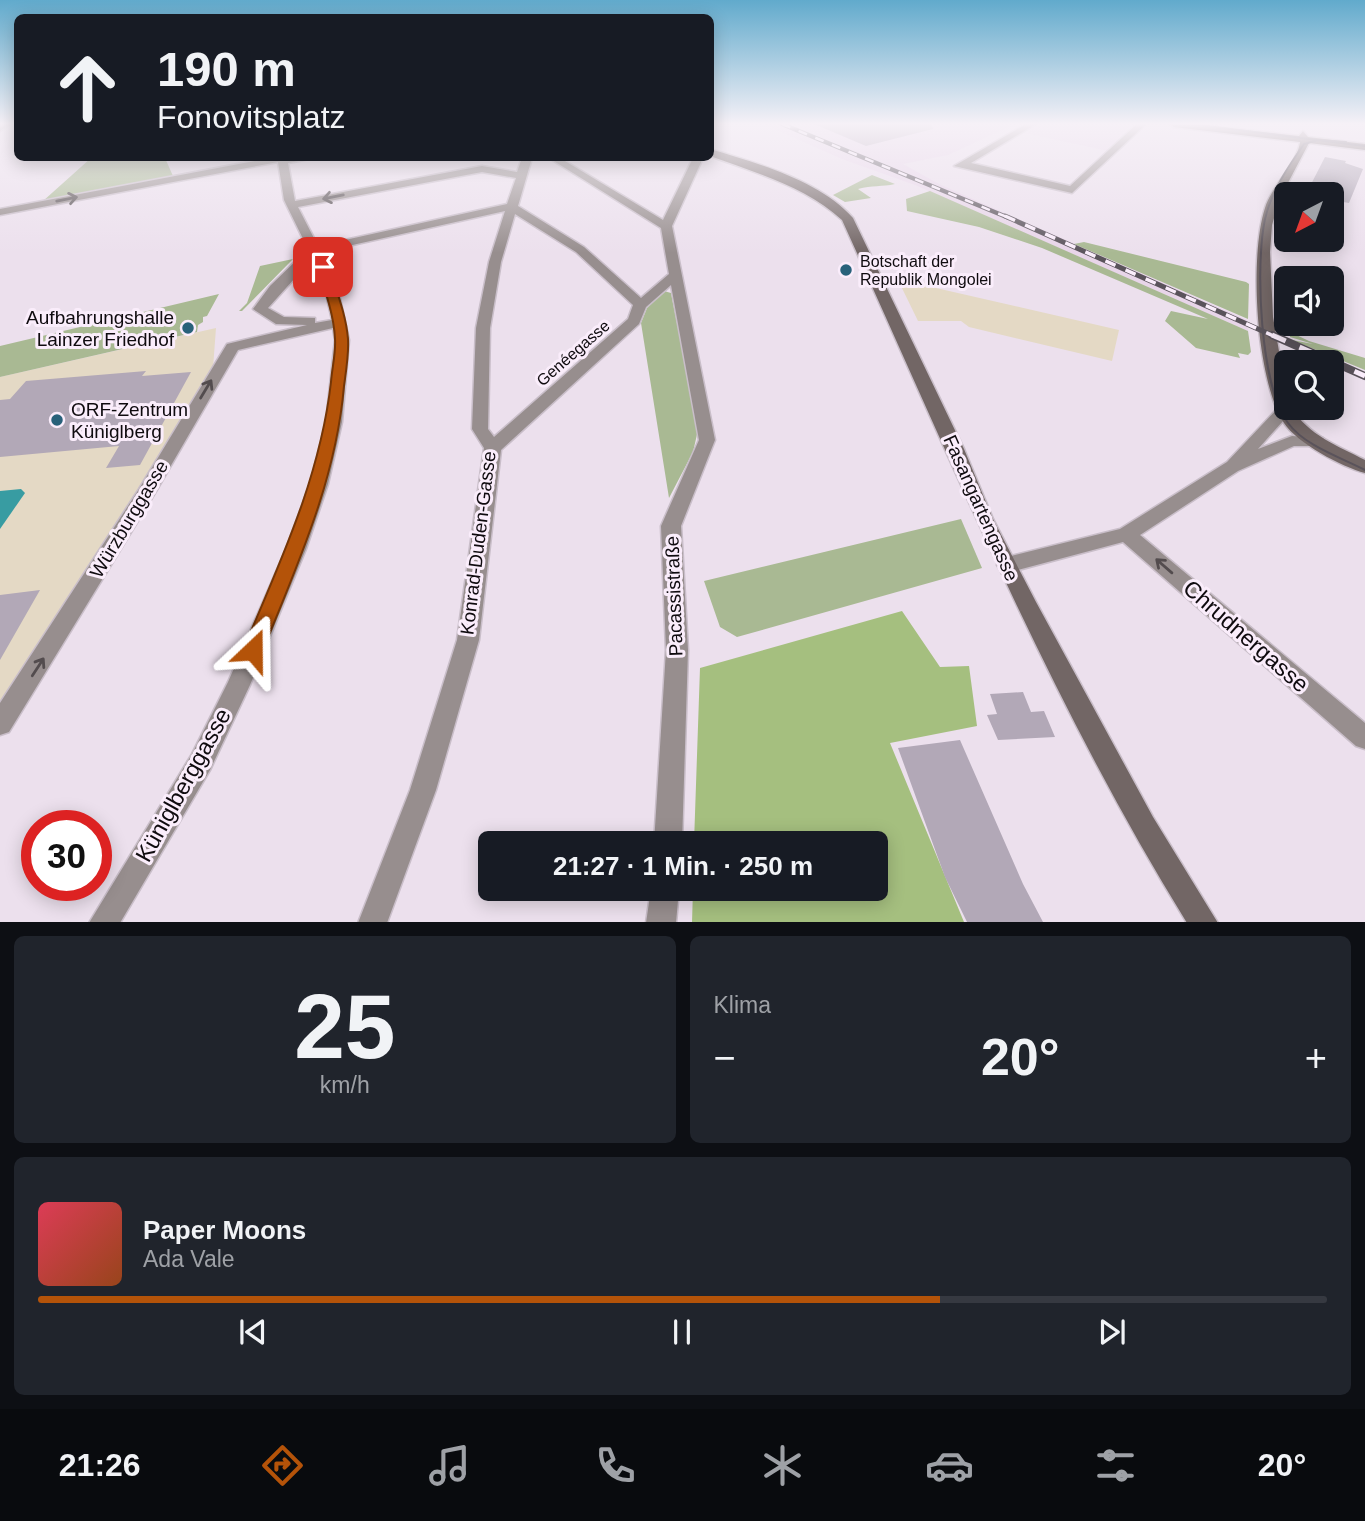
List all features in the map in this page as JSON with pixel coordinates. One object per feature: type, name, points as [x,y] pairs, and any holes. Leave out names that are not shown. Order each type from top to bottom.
[{"type":"main road","name":"Fasangartengasse","points":[[748,167],[810,192],[847,218],[1007,565],[1143,827],[1205,922]]},
{"type":"main road","points":[[1274,370],[1268,345],[1265,231],[1271,207],[1290,167]]},
{"type":"main road","points":[[1291,420],[1317,442],[1365,467]]},
{"type":"street","points":[[0,212],[240,167]]},
{"type":"street","points":[[284,167],[286,190],[291,205],[314,250]]},
{"type":"street","points":[[291,205],[482,169],[523,167]]},
{"type":"street","name":"Konrad-Duden-Gasse","points":[[372,922],[424,790],[468,640],[494,448],[480,429],[483,328],[495,262],[524,167]]},
{"type":"street","points":[[569,167],[666,226],[694,167]]},
{"type":"street","points":[[969,167],[1072,190],[1097,167]]},
{"type":"street","points":[[337,314],[325,315],[305,323],[281,321],[260,309],[275,289],[314,250],[510,207],[534,219],[616,277],[640,305]]},
{"type":"street","name":"Pacassistraße","points":[[666,226],[708,440],[671,526],[677,650],[669,831]]},
{"type":"street","name":"Küniglberggasse","points":[[103,922],[201,762],[238,685],[296,549],[319,484],[334,422],[342,340],[323,267],[314,250]]},
{"type":"street","name":"Genéegasse","points":[[494,448],[617,338],[634,321],[640,305],[675,275]]},
{"type":"street","name":"Würzburggasse","points":[[0,724],[146,493],[232,346],[337,314]]},
{"type":"street","points":[[1232,467],[1276,420]]},
{"type":"street","points":[[1007,565],[1126,534],[1232,467],[1292,441],[1317,442]]},
{"type":"street","name":"Chrudnergasse","points":[[1126,534],[1365,738]]},
{"type":"street","points":[[661,922],[664,901]]},
{"type":"shaded area","points":[[865,167],[908,167],[939,184],[1247,320],[1248,331],[915,185]]},
{"type":"shaded area","points":[[899,282],[923,282],[936,288],[1119,330],[1112,361],[969,327],[961,321],[918,321]]},
{"type":"shaded area","points":[[216,328],[213,368],[177,432],[0,705],[0,377]]},
{"type":"green space","points":[[81,167],[169,167],[173,176],[43,201]]},
{"type":"green space","points":[[872,175],[895,184],[858,189],[871,198],[845,202],[833,195]]},
{"type":"green space","points":[[930,191],[1248,331],[1251,352],[1248,355],[1238,353],[1240,358],[1196,348],[1165,321],[1171,311],[1208,319],[1042,248],[979,227],[907,211],[906,199]]},
{"type":"green space","points":[[1084,242],[1246,282],[1249,284],[1248,319],[1074,244]]},
{"type":"green space","points":[[293,259],[239,311],[247,303],[260,266]]},
{"type":"green space","points":[[664,291],[671,293],[698,430],[693,452],[669,498],[641,323],[647,308]]},
{"type":"green space","points":[[219,294],[207,316],[203,317],[203,322],[198,325],[197,332],[0,377],[0,346]]},
{"type":"green space","points":[[1298,336],[1339,350],[1316,350],[1292,340],[1313,344],[1290,337]]},
{"type":"green space","points":[[1344,352],[1365,358],[1365,370],[1344,361]]},
{"type":"green space","points":[[961,519],[982,568],[737,637],[720,627],[704,581]]},
{"type":"green space","points":[[902,611],[940,667],[969,666],[977,726],[890,743],[964,922],[692,922],[693,901],[888,901],[888,831],[694,831],[700,668]]},
{"type":"water","points":[[21,489],[25,493],[0,529],[0,491]]},
{"type":"building","points":[[1320,167],[1363,169],[1349,203],[1344,202],[1344,182],[1312,182]]},
{"type":"building","name":"ORF-Zentrum Küniglberg","points":[[146,371],[142,376],[191,372],[140,465],[106,468],[119,446],[0,457],[0,400],[10,399],[26,381]]},
{"type":"building","points":[[40,590],[0,660],[0,595]]},
{"type":"building","points":[[1023,692],[1031,712],[1044,711],[1055,737],[998,740],[987,715],[997,714],[990,694]]},
{"type":"building","points":[[960,740],[1023,884],[1043,922],[967,922],[945,877],[898,748]]},
{"type":"tram line","points":[[1289,167],[1268,209],[1262,239],[1260,294],[1271,382],[1279,405],[1295,431],[1313,445],[1365,470]]},
{"type":"railway","points":[[886,167],[1009,218]]},
{"type":"railway","points":[[1005,216],[1276,337]]},
{"type":"railway","points":[[1272,335],[1365,376]]},
{"type":"place","name":"Botschaft der Republik Mongolei","points":[[846,270]]},
{"type":"place","name":"Aufbahrungshalle Lainzer Friedhof","points":[[188,328]]},
{"type":"place","name":"ORF-Zentrum Küniglberg","points":[[57,420]]},
{"type":"route","points":[[253,650],[304,527],[319,484],[334,422],[342,340],[330,284],[323,267]]}]
